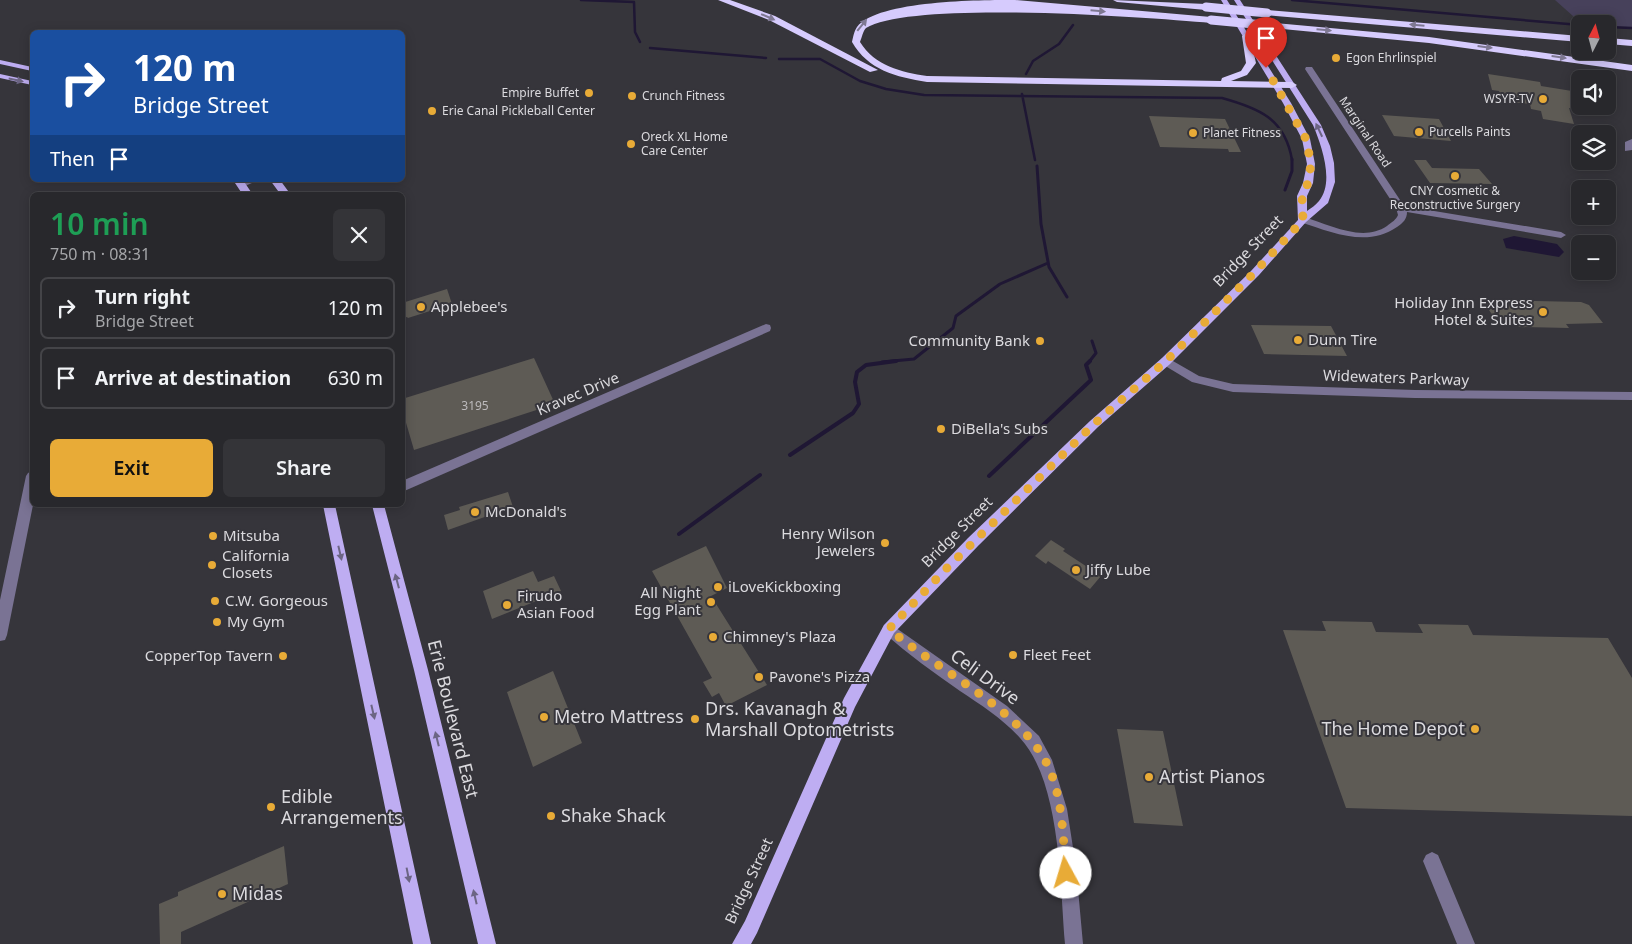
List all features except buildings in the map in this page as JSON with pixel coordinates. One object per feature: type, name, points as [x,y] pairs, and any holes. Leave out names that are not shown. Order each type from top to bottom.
[{"type":"highway","points":[[722,0],[772,18],[880,73],[908,82],[955,86],[1295,88]]},
{"type":"highway","points":[[979,0],[1420,39],[1632,68]]},
{"type":"highway","points":[[1117,0],[1571,38]]},
{"type":"highway","points":[[1014,3],[933,1],[895,6],[879,11],[865,20],[858,27],[856,42],[864,55],[878,65],[913,77],[927,79],[1189,83],[1278,88]]},
{"type":"highway","points":[[1189,83],[1228,80],[1244,73],[1251,63],[1246,36]]},
{"type":"highway","points":[[1616,42],[1632,43]]},
{"type":"main road","name":"Bridge Street","points":[[1224,0],[1278,88],[1306,139],[1311,159],[1308,183],[1302,196],[1303,220]]},
{"type":"main road","name":"Bridge Street","points":[[741,944],[751,927],[849,704],[889,629],[945,570],[1094,424],[1166,361],[1255,272],[1303,220],[1325,201],[1330,182],[1330,163],[1326,146],[1317,125],[1237,0]]},
{"type":"main road","points":[[0,62],[30,69]]},
{"type":"main road","points":[[0,76],[30,83]]},
{"type":"main road","points":[[329,507],[422,944]]},
{"type":"main road","name":"Erie Boulevard East","points":[[379,507],[421,670],[487,944]]},
{"type":"street","name":"Marginal Road","points":[[1309,69],[1402,208]]},
{"type":"street","points":[[1303,220],[1340,232],[1370,234],[1393,227],[1401,220],[1402,208],[1561,235]]},
{"type":"street","name":"Kravec Drive","points":[[405,485],[766,328]]},
{"type":"street","name":"Widewaters Parkway","points":[[1166,361],[1196,379],[1233,388],[1415,394],[1632,396]]},
{"type":"street","points":[[0,635],[30,486]]},
{"type":"street","name":"Celi Drive","points":[[889,629],[914,650],[990,702],[1034,741],[1049,769],[1059,806],[1074,944]]},
{"type":"street","points":[[1432,860],[1466,944]]},
{"type":"shaded area","points":[[1555,0],[1632,0],[1632,28],[1616,27],[1616,15],[1572,15]]},
{"type":"shaded area","points":[[1514,236],[1557,244],[1564,252],[1559,257],[1506,248],[1503,239]]},
{"type":"waterway","points":[[581,0],[634,2],[635,32],[640,42]]},
{"type":"waterway","points":[[1292,0],[1571,24]]},
{"type":"waterway","points":[[1026,74],[1033,61],[1059,44],[1073,25]]},
{"type":"waterway","points":[[1616,27],[1632,28]]},
{"type":"waterway","points":[[650,48],[766,58]]},
{"type":"waterway","points":[[779,59],[820,59],[860,81],[886,89],[924,95],[1022,96]]},
{"type":"waterway","points":[[1022,96],[1222,98],[1247,106],[1268,117],[1283,134],[1292,160]]},
{"type":"waterway","points":[[1022,96],[1035,160]]},
{"type":"waterway","points":[[1285,190],[1292,171],[1292,160]]},
{"type":"waterway","points":[[1037,166],[1041,224],[1049,267],[1067,297]]},
{"type":"waterway","points":[[882,362],[914,359],[953,328],[956,316],[1000,284],[1048,263]]},
{"type":"waterway","points":[[1089,362],[1096,353],[1092,341]]},
{"type":"waterway","points":[[790,455],[853,413],[859,404],[855,382],[857,372],[866,365],[896,361]]},
{"type":"waterway","points":[[989,476],[1091,380],[1086,365],[1089,362]]},
{"type":"waterway","points":[[679,534],[760,475]]},
{"type":"place","name":"Egon Ehrlinspiel","points":[[1336,58]]},
{"type":"place","name":"Empire Buffet","points":[[589,93]]},
{"type":"place","name":"Crunch Fitness","points":[[632,96]]},
{"type":"place","name":"WSYR-TV","points":[[1543,99]]},
{"type":"place","name":"Erie Canal Pickleball Center","points":[[432,111]]},
{"type":"place","name":"Purcells Paints","points":[[1419,132]]},
{"type":"place","name":"Planet Fitness","points":[[1193,133]]},
{"type":"place","name":"Oreck XL Home Care Center","points":[[631,144]]},
{"type":"place","name":"CNY Cosmetic & Reconstructive Surgery","points":[[1455,176]]},
{"type":"place","name":"Applebee's","points":[[421,307]]},
{"type":"place","name":"Holiday Inn Express Hotel & Suites","points":[[1543,312]]},
{"type":"place","name":"Dunn Tire","points":[[1298,340]]},
{"type":"place","name":"Community Bank","points":[[1040,341]]},
{"type":"place","name":"DiBella's Subs","points":[[941,429]]},
{"type":"place","name":"McDonald's","points":[[475,512]]},
{"type":"place","name":"Mitsuba","points":[[213,536]]},
{"type":"place","name":"Henry Wilson Jewelers","points":[[885,543]]},
{"type":"place","name":"California Closets","points":[[212,565]]},
{"type":"place","name":"Jiffy Lube","points":[[1076,570]]},
{"type":"place","name":"iLoveKickboxing","points":[[718,587]]},
{"type":"place","name":"C.W. Gorgeous","points":[[215,601]]},
{"type":"place","name":"All Night Egg Plant","points":[[711,602]]},
{"type":"place","name":"Firudo Asian Food","points":[[507,605]]},
{"type":"place","name":"My Gym","points":[[217,622]]},
{"type":"place","name":"Chimney's Plaza","points":[[713,637]]},
{"type":"place","name":"Fleet Feet","points":[[1013,655]]},
{"type":"place","name":"CopperTop Tavern","points":[[283,656]]},
{"type":"place","name":"Pavone's Pizza","points":[[759,677]]},
{"type":"place","name":"Metro Mattress","points":[[544,717]]},
{"type":"place","name":"Drs. Kavanagh & Marshall Optometrists","points":[[695,719]]},
{"type":"place","name":"The Home Depot","points":[[1475,729]]},
{"type":"place","name":"Artist Pianos","points":[[1149,777]]},
{"type":"place","name":"Edible Arrangements","points":[[271,807]]},
{"type":"place","name":"Shake Shack","points":[[551,816]]},
{"type":"place","name":"Midas","points":[[222,894]]},
{"type":"route","points":[[1066,873],[1059,806],[1049,769],[1034,741],[990,702],[914,650],[889,629],[945,570],[1094,424],[1166,361],[1255,272],[1303,220],[1302,196],[1308,183],[1311,159],[1306,139],[1298,121],[1266,68]]}]
